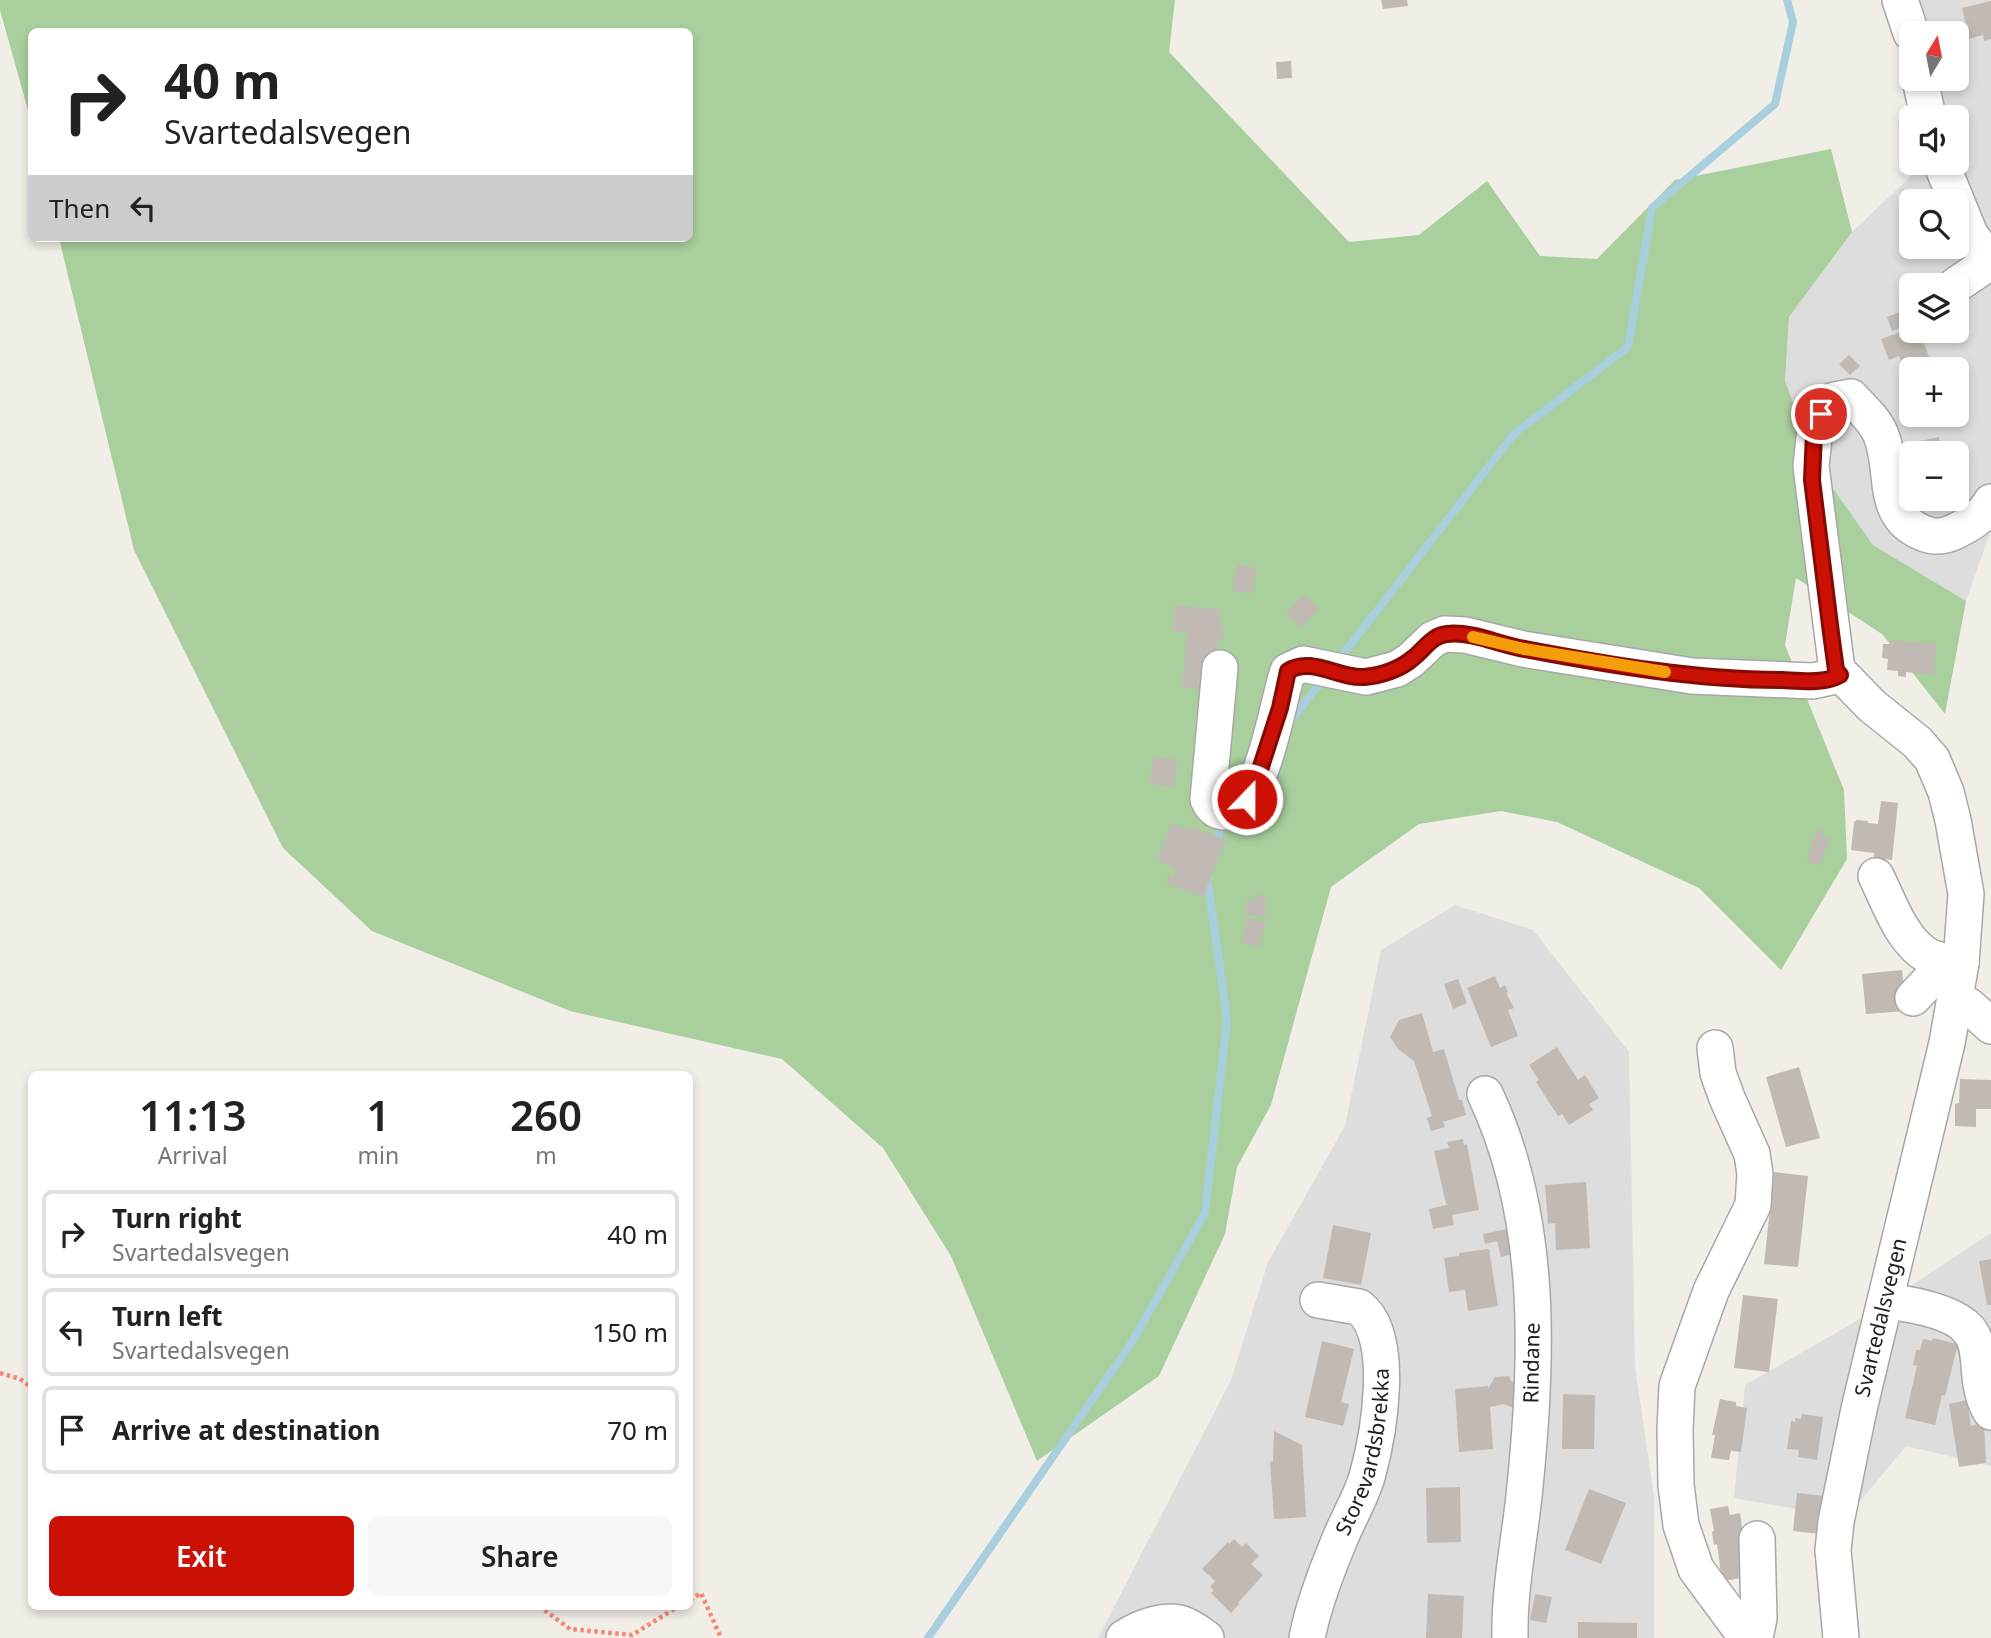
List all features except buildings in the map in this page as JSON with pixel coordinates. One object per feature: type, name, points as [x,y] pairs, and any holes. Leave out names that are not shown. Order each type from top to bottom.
[{"type":"street","points":[[1900,0],[1907,21]]},
{"type":"street","points":[[1946,175],[1970,234],[1991,263],[1969,277]]},
{"type":"street","points":[[1220,668],[1208,799],[1211,806],[1228,812],[1247,799],[1255,785],[1280,708],[1288,671],[1303,664],[1366,677],[1397,669],[1433,639],[1445,634],[1465,635],[1524,649],[1692,676],[1813,681],[1840,675],[1836,670],[1812,480],[1814,433],[1821,414],[1835,400],[1851,397],[1880,432],[1886,450],[1894,505],[1906,526],[1926,535],[1945,536],[1976,519],[1991,502]]},
{"type":"street","name":"Svartedalsvegen","points":[[1840,675],[1872,706],[1917,742],[1932,759],[1946,792],[1953,820],[1978,888],[1954,962],[1956,999],[1887,1301],[1859,1409],[1836,1522],[1833,1550],[1841,1638]]},
{"type":"street","points":[[1876,876],[1906,935],[1928,956],[1954,962]]},
{"type":"street","points":[[1913,998],[1954,962]]},
{"type":"street","points":[[1956,999],[1969,1006],[1991,1026]]},
{"type":"street","points":[[1715,1048],[1718,1073],[1752,1154],[1755,1174],[1753,1206],[1703,1311],[1677,1386],[1676,1485],[1681,1525],[1696,1569],[1747,1638]]},
{"type":"street","name":"Rindane","points":[[1485,1094],[1511,1158],[1526,1237],[1533,1294],[1532,1406],[1524,1494],[1509,1606],[1510,1638]]},
{"type":"street","name":"Storevardsbrekka","points":[[1307,1638],[1337,1545],[1357,1505],[1367,1477],[1379,1414],[1383,1360],[1376,1334],[1364,1311],[1359,1307],[1318,1300]]},
{"type":"street","points":[[1887,1301],[1941,1313],[1963,1324],[1970,1331],[1978,1352],[1980,1382],[1991,1412]]},
{"type":"street","points":[[1755,1638],[1759,1618],[1757,1539]]},
{"type":"street","points":[[1124,1638],[1135,1630],[1163,1623],[1176,1623],[1186,1625],[1206,1638]]},
{"type":"path","points":[[0,1373],[20,1379],[28,1385]]},
{"type":"path","points":[[693,1598],[701,1593],[721,1638]]},
{"type":"path","points":[[544,1610],[569,1629],[632,1635],[673,1610]]},
{"type":"shaded area","points":[[1909,0],[1991,0],[1991,530],[1966,601],[1873,545],[1817,466],[1785,381],[1789,317],[1852,232],[1912,175],[1969,175],[1969,105],[1926,105],[1924,91],[1969,91],[1969,21],[1912,21]]},
{"type":"shaded area","points":[[1455,905],[1533,930],[1629,1052],[1635,1367],[1654,1495],[1654,1638],[1098,1638],[1231,1380],[1268,1262],[1345,1126],[1381,950]]},
{"type":"shaded area","points":[[1991,1233],[1991,1466],[1906,1446],[1846,1518],[1734,1498],[1745,1385],[1860,1319]]},
{"type":"green space","points":[[0,0],[1175,0],[1169,52],[1349,242],[1419,235],[1487,181],[1540,256],[1597,259],[1675,180],[1831,149],[1852,232],[1789,317],[1785,381],[1817,466],[1873,545],[1966,601],[1945,714],[1882,634],[1796,578],[1785,645],[1844,790],[1847,859],[1781,970],[1699,888],[1557,822],[1501,811],[1419,824],[1331,887],[1271,1105],[1237,1167],[1225,1234],[1159,1376],[1037,1461],[951,1256],[883,1148],[782,1059],[570,1011],[372,931],[283,848],[134,550],[60,242],[693,242],[693,28],[28,28],[28,110],[0,10]]},
{"type":"waterway","points":[[1337,662],[1514,434],[1628,347],[1652,208],[1775,104],[1793,22],[1787,0]]},
{"type":"waterway","points":[[1289,723],[1324,678]]},
{"type":"waterway","points":[[1215,847],[1224,819]]},
{"type":"waterway","points":[[928,1638],[1132,1342],[1205,1213],[1227,1020],[1207,876]]},
{"type":"slow traffic","points":[[1473,637],[1524,649],[1665,672]]},
{"type":"route","points":[[1247,799],[1255,785],[1280,708],[1288,671],[1303,664],[1366,677],[1397,669],[1433,639],[1445,634],[1465,635],[1524,649],[1692,676],[1813,681],[1840,675],[1836,670],[1812,480],[1814,433],[1816,421],[1821,414]]}]
